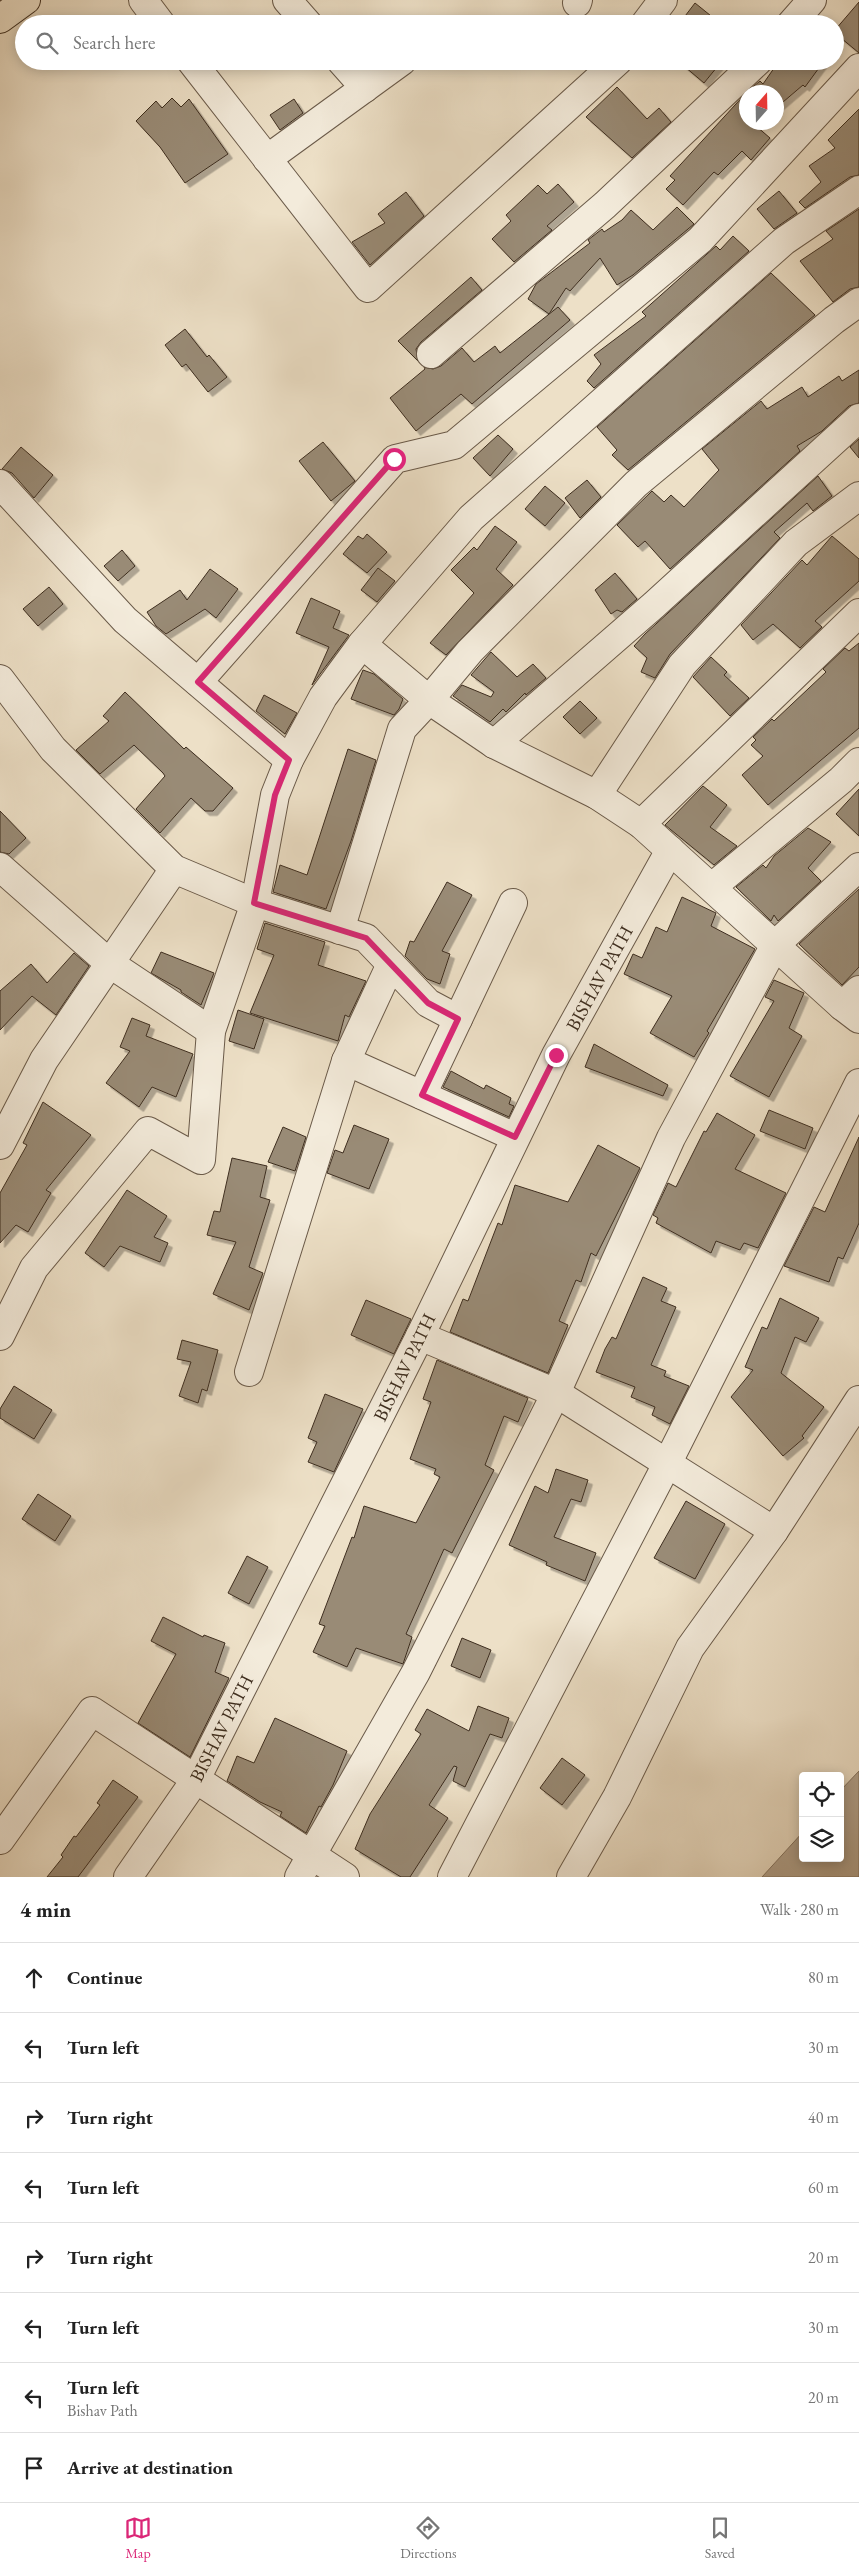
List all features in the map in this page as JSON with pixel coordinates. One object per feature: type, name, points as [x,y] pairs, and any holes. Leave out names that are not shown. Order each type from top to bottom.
[{"type":"main road","points":[[0,19],[26,0]]},
{"type":"street","points":[[143,0],[154,15]]},
{"type":"street","points":[[287,0],[300,15]]},
{"type":"street","points":[[651,15],[662,0]]},
{"type":"street","points":[[799,15],[812,0]]},
{"type":"street","points":[[198,682],[394,459],[454,445],[693,246],[859,68]]},
{"type":"street","points":[[198,70],[368,288],[608,70]]},
{"type":"street","points":[[350,70],[365,88]]},
{"type":"street","points":[[267,158],[390,70]]},
{"type":"street","points":[[431,354],[605,206],[749,70]]},
{"type":"street","points":[[0,1336],[34,1268],[148,1131],[201,1160],[211,1031],[254,903],[275,795],[289,760],[324,697],[362,644],[471,518],[784,241],[859,190]]},
{"type":"street","points":[[340,930],[402,729],[470,651],[636,484],[834,320],[859,302]]},
{"type":"street","points":[[494,744],[654,605],[859,418]]},
{"type":"street","points":[[0,484],[125,620],[289,760]]},
{"type":"street","points":[[597,795],[682,665],[796,543],[859,496]]},
{"type":"street","points":[[641,824],[859,613]]},
{"type":"street","points":[[362,644],[429,700],[494,744],[597,795],[641,824],[775,945],[853,1005]]},
{"type":"street","points":[[0,679],[53,749],[174,870],[254,903],[366,938],[428,1003],[458,1019]]},
{"type":"street","points":[[712,887],[859,762]]},
{"type":"street","name":"BISHAV PATH","points":[[128,1877],[196,1779],[420,1336],[556,1055],[670,850]]},
{"type":"street","points":[[0,867],[109,962],[211,1031]]},
{"type":"street","points":[[306,1867],[416,1672],[556,1393],[670,1138],[775,945],[859,867]]},
{"type":"street","points":[[0,1145],[44,1060],[109,962],[174,870]]},
{"type":"street","points":[[422,1095],[513,903]]},
{"type":"street","points":[[249,1372],[346,1061],[391,964]]},
{"type":"street","points":[[346,1061],[515,1137]]},
{"type":"street","points":[[452,1877],[667,1464],[859,1082]]},
{"type":"street","points":[[420,1336],[556,1393],[774,1531]]},
{"type":"street","points":[[571,1877],[617,1797],[690,1648],[774,1531],[859,1400]]},
{"type":"street","points":[[0,1840],[10,1805],[92,1711],[196,1779],[306,1867],[345,1877]]},
{"type":"shaded area","points":[[859,1771],[859,1877],[762,1877],[799,1836],[799,1862],[844,1862],[844,1787]]},
{"type":"building","points":[[859,2],[859,53],[844,40],[844,20]]},
{"type":"building","points":[[695,3],[710,15],[686,15]]},
{"type":"building","points":[[689,70],[715,70],[704,83]]},
{"type":"building","points":[[773,70],[817,70],[805,87],[803,85],[784,101],[784,85],[755,85],[760,81],[763,84]]},
{"type":"building","points":[[617,87],[647,119],[659,108],[671,122],[632,158],[586,117]]},
{"type":"building","points":[[172,98],[181,107],[189,99],[228,154],[185,183],[160,147],[136,121],[156,101],[162,108]]},
{"type":"building","points":[[294,99],[303,113],[280,130],[270,115]]},
{"type":"building","points":[[739,101],[739,130],[761,130],[770,138],[751,160],[742,151],[718,175],[714,172],[683,205],[666,189],[675,180],[670,176]]},
{"type":"building","points":[[859,109],[859,175],[850,177],[805,208],[799,202],[821,182],[809,166],[835,148],[828,140]]},
{"type":"building","points":[[558,184],[574,202],[547,226],[552,230],[514,262],[492,239],[511,221],[506,215],[538,185],[547,194]]},
{"type":"building","points":[[779,191],[797,213],[774,229],[757,209]]},
{"type":"building","points":[[406,192],[424,216],[370,265],[352,242],[385,223],[378,214]]},
{"type":"building","points":[[677,207],[694,224],[633,275],[617,285],[600,258],[570,291],[566,288],[549,314],[528,299],[536,284],[590,243],[588,240],[602,229],[604,232],[622,220],[631,210],[653,230]]},
{"type":"building","points":[[859,209],[859,287],[850,289],[833,302],[800,261],[833,239],[826,231]]},
{"type":"building","points":[[733,236],[749,251],[594,388],[587,381],[601,364],[594,355],[646,316],[642,312],[716,246],[720,250]]},
{"type":"building","points":[[771,273],[815,315],[628,470],[612,455],[617,450],[597,427]]},
{"type":"building","points":[[471,277],[482,290],[421,342],[416,349],[418,361],[398,341]]},
{"type":"building","points":[[558,307],[570,320],[472,404],[461,394],[416,431],[390,398],[425,369],[424,367],[433,369],[441,366],[462,348],[474,362],[495,346],[500,353]]},
{"type":"building","points":[[185,329],[207,357],[209,355],[227,377],[208,392],[186,364],[182,367],[165,345]]},
{"type":"building","points":[[859,370],[859,403],[849,406],[822,431],[797,446],[800,451],[670,569],[645,541],[638,547],[617,525],[652,491],[664,502],[671,495],[684,507],[719,470],[702,449],[761,401],[767,409],[802,387],[808,397],[839,376],[842,381]]},
{"type":"building","points":[[498,435],[513,449],[490,476],[473,458]]},
{"type":"building","points":[[859,439],[859,458],[850,447]]},
{"type":"building","points":[[323,442],[355,481],[331,501],[299,461]]},
{"type":"building","points":[[21,447],[53,475],[34,498],[12,473],[2,469]]},
{"type":"building","points":[[818,476],[832,496],[813,511],[807,503],[774,532],[780,538],[670,654],[655,678],[641,672],[647,658],[634,646]]},
{"type":"building","points":[[587,480],[601,497],[580,518],[565,498]]},
{"type":"building","points":[[545,486],[565,503],[545,526],[525,509]]},
{"type":"building","points":[[495,526],[517,542],[496,569],[513,585],[446,655],[430,643],[474,593],[451,570],[474,547],[477,550]]},
{"type":"building","points":[[367,534],[387,552],[367,573],[343,554],[358,536],[363,539]]},
{"type":"building","points":[[832,536],[859,559],[859,581],[815,621],[822,627],[800,648],[773,624],[753,640],[741,625],[802,560],[807,565]]},
{"type":"building","points":[[122,550],[135,566],[118,581],[104,566]]},
{"type":"building","points":[[378,568],[395,581],[377,602],[361,590]]},
{"type":"building","points":[[210,569],[238,589],[216,618],[205,609],[166,634],[156,626],[147,612],[180,590],[187,600]]},
{"type":"building","points":[[615,573],[637,599],[622,612],[617,610],[611,614],[595,590]]},
{"type":"building","points":[[49,587],[63,604],[38,626],[23,609]]},
{"type":"building","points":[[311,598],[340,611],[333,628],[349,635],[312,685],[329,647],[296,633]]},
{"type":"building","points":[[859,643],[859,728],[768,805],[742,775],[763,756],[751,745],[756,740],[753,737],[772,719],[774,721],[826,672],[823,669],[845,648],[849,651]]},
{"type":"building","points":[[491,652],[517,677],[533,664],[546,678],[526,695],[525,693],[506,712],[503,709],[490,722],[453,696],[462,685],[491,697],[494,692],[471,675]]},
{"type":"building","points":[[711,657],[727,672],[724,675],[749,698],[730,716],[693,677]]},
{"type":"building","points":[[363,670],[374,674],[403,699],[394,715],[351,699]]},
{"type":"building","points":[[125,692],[184,749],[186,747],[233,788],[213,811],[205,811],[191,798],[160,833],[136,809],[165,776],[163,773],[134,745],[100,774],[76,750],[109,721],[103,716]]},
{"type":"building","points":[[264,695],[297,713],[285,734],[256,711]]},
{"type":"building","points":[[580,701],[597,718],[580,734],[563,717]]},
{"type":"building","points":[[348,749],[376,760],[351,841],[326,909],[273,892],[280,865],[307,875]]},
{"type":"building","points":[[703,786],[727,805],[710,827],[737,846],[714,865],[665,825]]},
{"type":"building","points":[[859,789],[859,836],[836,814]]},
{"type":"building","points":[[0,811],[26,838],[9,854],[0,852]]},
{"type":"building","points":[[808,828],[831,842],[808,868],[821,881],[778,921],[774,915],[771,921],[736,887],[763,865],[766,868],[774,856]]},
{"type":"building","points":[[447,882],[472,895],[442,951],[450,954],[440,984],[427,979],[405,956],[410,941],[414,942]]},
{"type":"building","points":[[859,889],[859,967],[842,985],[799,944]]},
{"type":"building","points":[[682,897],[716,913],[711,926],[755,949],[694,1057],[650,1033],[672,996],[624,974],[633,954],[642,958],[656,927],[667,932]]},
{"type":"building","points":[[265,923],[325,942],[318,965],[366,981],[349,1017],[345,1015],[338,1041],[250,1013],[274,955],[257,949]]},
{"type":"building","points":[[161,952],[214,973],[201,1005],[181,992],[181,990],[151,973]]},
{"type":"building","points":[[74,953],[89,966],[56,1015],[32,996],[0,1030],[0,991],[31,964],[47,983]]},
{"type":"building","points":[[774,980],[804,993],[789,1028],[802,1036],[769,1097],[730,1076],[774,1001],[765,997]]},
{"type":"building","points":[[238,1010],[264,1019],[254,1049],[229,1041]]},
{"type":"building","points":[[132,1018],[150,1025],[146,1036],[193,1054],[176,1097],[152,1087],[139,1107],[106,1083],[130,1051],[120,1047]]},
{"type":"building","points":[[594,1044],[668,1085],[663,1096],[585,1067]]},
{"type":"building","points":[[451,1071],[484,1089],[486,1085],[511,1098],[509,1104],[514,1106],[509,1117],[443,1087]]},
{"type":"building","points":[[43,1102],[91,1135],[46,1190],[51,1193],[28,1232],[16,1225],[0,1243],[0,1193],[27,1145],[23,1143]]},
{"type":"building","points":[[769,1110],[813,1128],[805,1149],[760,1131]]},
{"type":"building","points":[[717,1113],[755,1135],[735,1169],[786,1193],[758,1248],[744,1243],[740,1250],[716,1241],[711,1253],[656,1223],[658,1218],[653,1215],[668,1183],[676,1187],[704,1131],[706,1132]]},
{"type":"building","points":[[354,1125],[389,1139],[369,1189],[327,1173],[335,1150],[343,1153]]},
{"type":"building","points":[[283,1127],[306,1137],[295,1171],[268,1162]]},
{"type":"building","points":[[859,1137],[859,1223],[843,1259],[838,1257],[829,1282],[784,1266],[814,1207],[825,1212]]},
{"type":"building","points":[[598,1145],[640,1168],[596,1256],[591,1253],[581,1282],[576,1280],[559,1321],[568,1325],[548,1373],[450,1332],[463,1299],[468,1301],[498,1223],[502,1225],[515,1185],[568,1202]]},
{"type":"building","points":[[232,1158],[267,1166],[260,1197],[270,1200],[249,1267],[263,1273],[249,1310],[213,1294],[236,1242],[207,1235],[214,1211],[220,1212]]},
{"type":"building","points":[[127,1190],[167,1216],[154,1237],[168,1243],[160,1262],[120,1246],[104,1267],[85,1253]]},
{"type":"building","points":[[643,1277],[667,1288],[661,1301],[676,1307],[651,1365],[666,1371],[664,1376],[689,1386],[670,1424],[652,1415],[655,1407],[631,1397],[635,1387],[596,1372],[612,1337],[616,1339]]},
{"type":"building","points":[[780,1298],[819,1318],[806,1342],[795,1337],[781,1373],[824,1407],[802,1436],[804,1438],[783,1456],[731,1397],[753,1370],[745,1367],[762,1327],[767,1329]]},
{"type":"building","points":[[366,1300],[411,1319],[394,1354],[351,1335]]},
{"type":"building","points":[[182,1340],[218,1350],[207,1391],[202,1389],[198,1403],[179,1396],[191,1362],[177,1359]]},
{"type":"building","points":[[437,1360],[528,1398],[518,1422],[504,1416],[485,1465],[494,1470],[452,1553],[444,1549],[406,1634],[412,1637],[403,1664],[356,1648],[347,1667],[313,1652],[325,1626],[319,1624],[352,1537],[354,1538],[364,1506],[416,1523],[440,1477],[434,1474],[436,1469],[410,1459],[431,1402],[423,1399]]},
{"type":"building","points":[[14,1386],[52,1410],[34,1439],[0,1418],[0,1409]]},
{"type":"building","points":[[325,1394],[363,1409],[334,1472],[308,1462],[317,1442],[308,1438]]},
{"type":"building","points":[[556,1469],[588,1480],[581,1502],[571,1499],[554,1537],[596,1553],[585,1581],[546,1565],[547,1562],[509,1545],[535,1486],[548,1493]]},
{"type":"building","points":[[38,1494],[71,1516],[55,1541],[22,1519]]},
{"type":"building","points":[[686,1501],[725,1524],[695,1579],[654,1558]]},
{"type":"building","points":[[247,1556],[268,1567],[249,1604],[228,1593]]},
{"type":"building","points":[[163,1617],[203,1637],[204,1635],[225,1643],[215,1672],[229,1678],[190,1757],[138,1723],[176,1654],[151,1641]]},
{"type":"building","points":[[462,1638],[491,1650],[480,1678],[451,1666]]},
{"type":"building","points":[[478,1706],[509,1718],[502,1738],[490,1734],[465,1787],[453,1781],[457,1767],[454,1766],[429,1805],[448,1818],[410,1877],[401,1877],[355,1849],[370,1814],[421,1734],[415,1730],[427,1709],[469,1731]]},
{"type":"building","points":[[275,1718],[347,1751],[333,1785],[321,1807],[319,1806],[306,1833],[280,1816],[282,1812],[260,1802],[227,1781],[237,1756],[254,1763]]},
{"type":"building","points":[[562,1758],[585,1775],[562,1805],[540,1788]]},
{"type":"building","points":[[113,1780],[138,1797],[78,1877],[47,1877],[63,1857],[61,1855],[74,1836],[76,1837],[100,1805],[97,1803]]},
{"type":"route","points":[[394,459],[198,682],[289,760],[275,795],[254,903],[366,938],[428,1003],[458,1019],[422,1095],[515,1137],[556,1055]]}]
